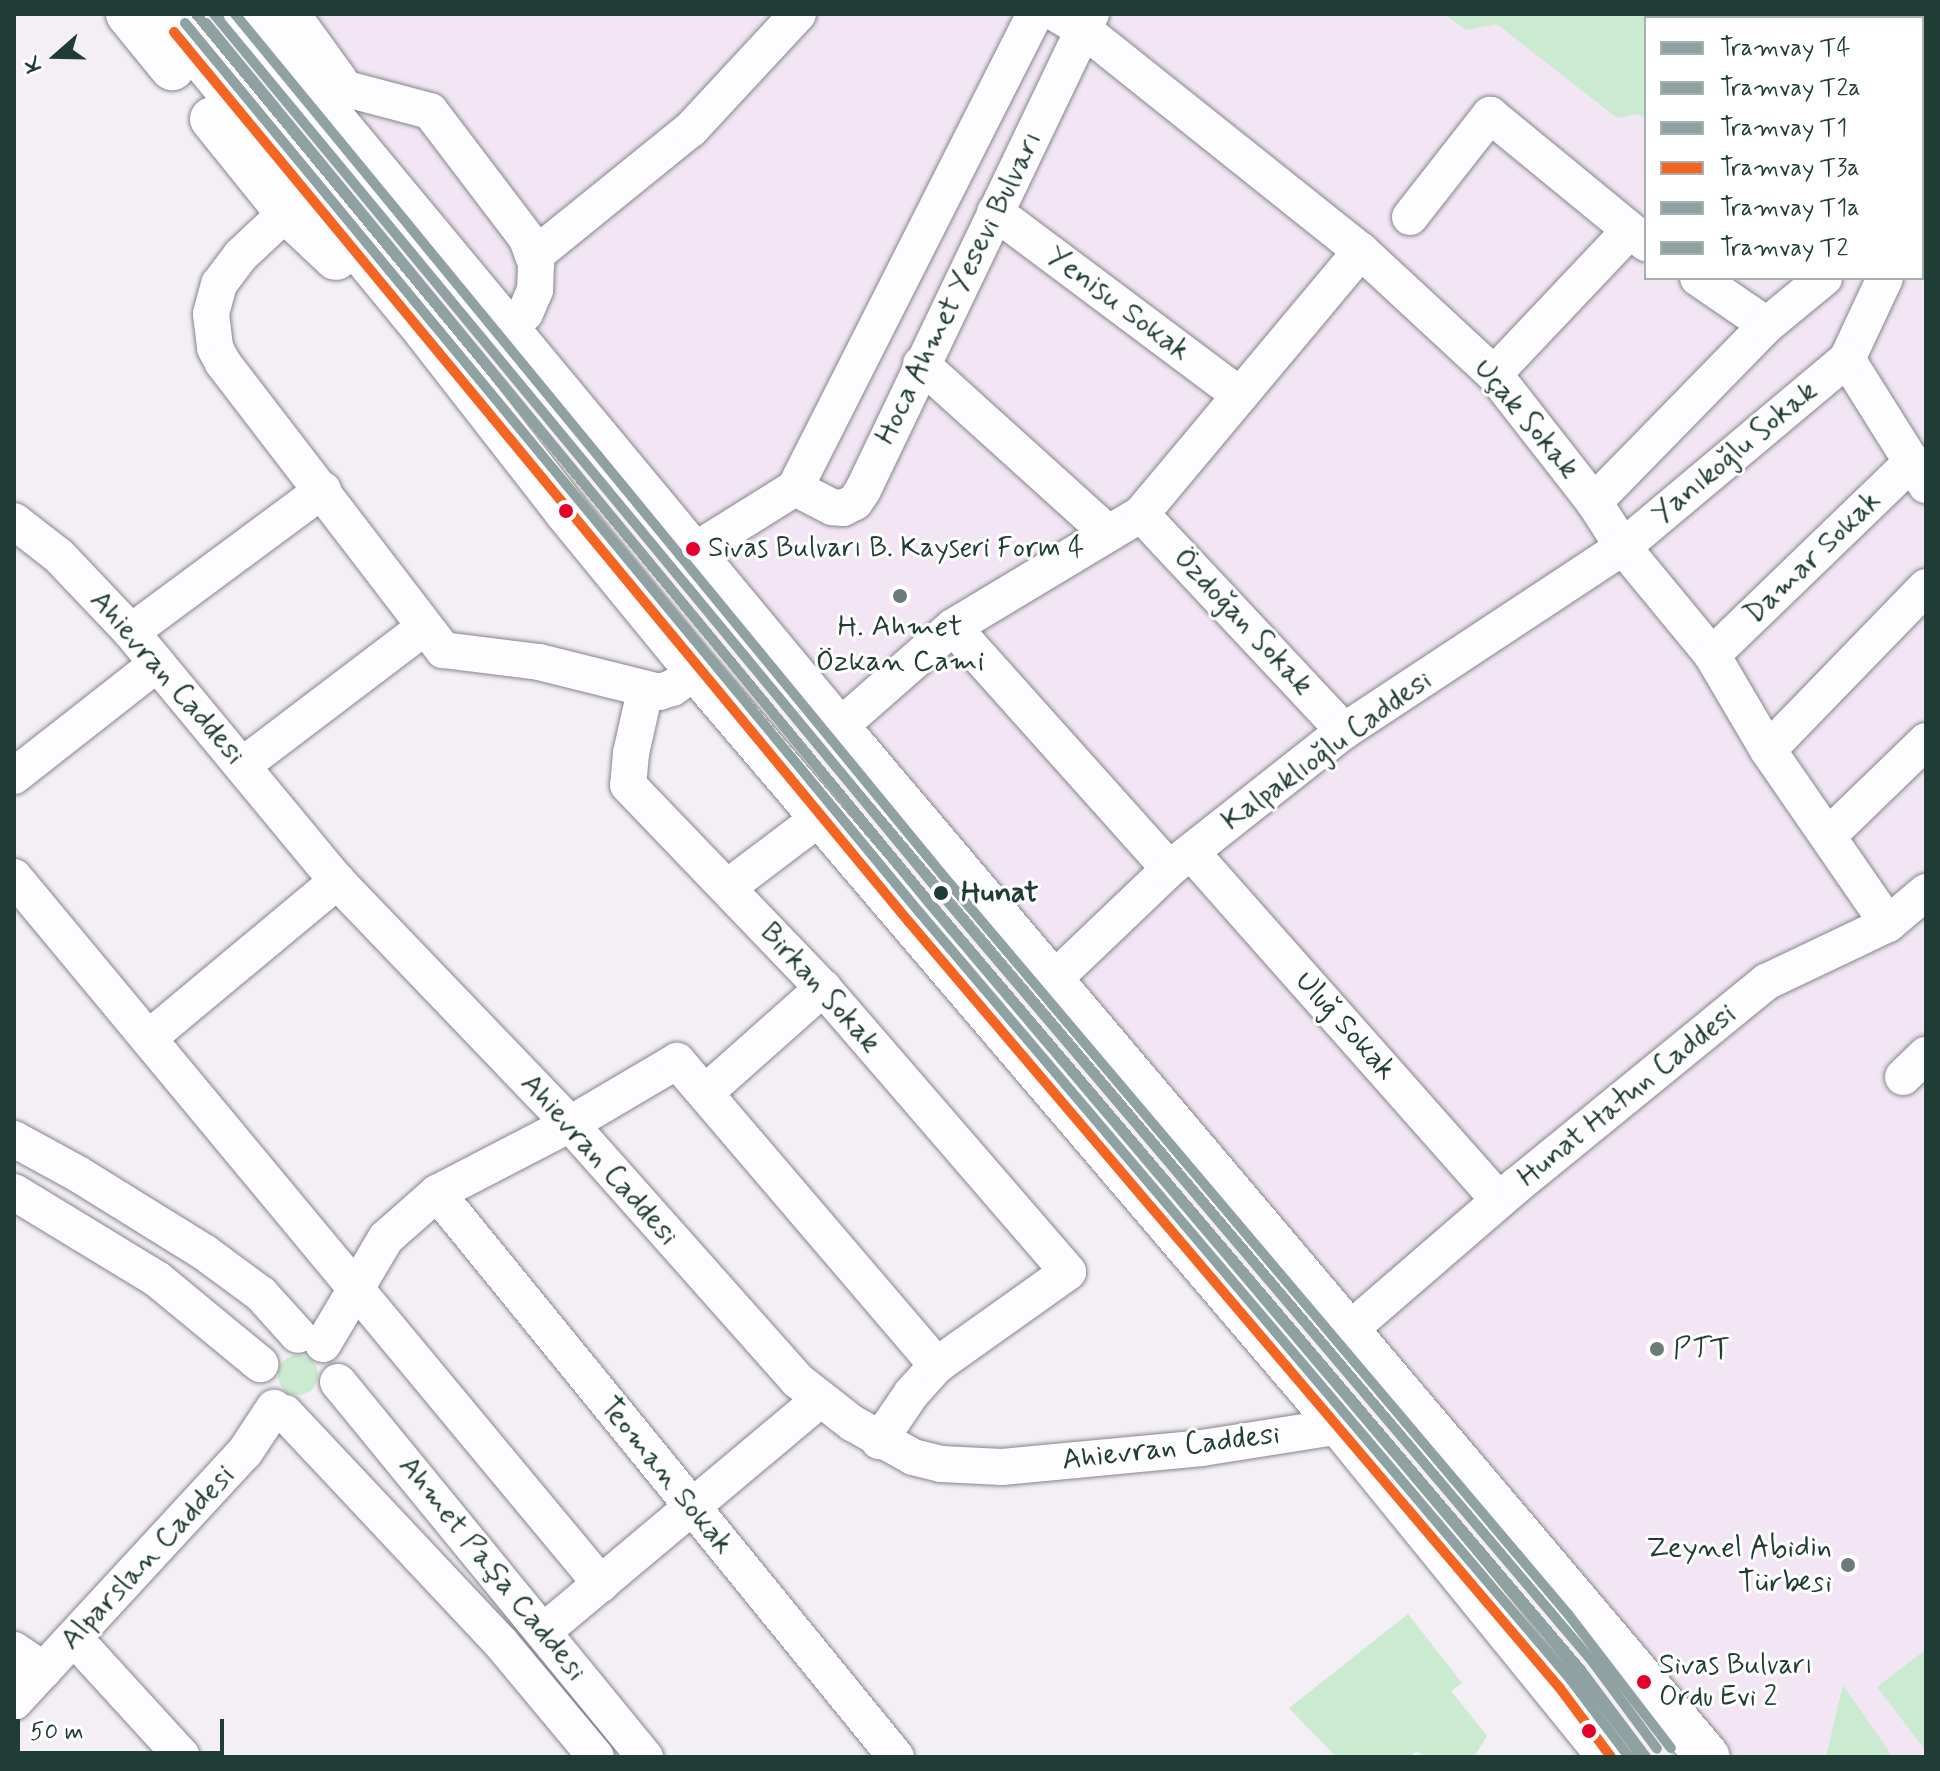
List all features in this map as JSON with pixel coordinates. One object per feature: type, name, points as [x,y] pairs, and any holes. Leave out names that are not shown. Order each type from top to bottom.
[{"type":"highway","points":[[128,14],[287,212],[316,242],[426,331]]},
{"type":"highway","points":[[165,14],[426,331],[566,511],[697,671],[1341,1426],[1610,1757]]},
{"type":"highway","points":[[246,14],[506,332],[694,551],[838,728],[1708,1757]]},
{"type":"highway","points":[[287,14],[506,332]]},
{"type":"street","points":[[534,256],[691,129],[798,14]]},
{"type":"street","name":"Hoca Ahmet Yesevi Bulvarı","points":[[1035,14],[795,488],[832,507],[843,508],[855,502],[995,212],[1077,19]]},
{"type":"street","name":"Uçak Sokak","points":[[1077,19],[1361,251],[1494,374],[1594,502],[1623,547],[1712,655],[1768,750],[1888,924]]},
{"type":"street","points":[[339,87],[430,111],[527,239],[534,256],[537,278],[531,302],[518,323],[506,332]]},
{"type":"street","points":[[1410,217],[1490,115],[1638,237],[1494,374]]},
{"type":"street","points":[[287,212],[241,255],[219,284],[211,314],[212,331],[223,363],[443,650],[539,662],[645,691],[672,688],[697,671]]},
{"type":"street","name":"Yenisu Sokak","points":[[995,212],[1240,395]]},
{"type":"street","points":[[838,728],[953,627],[1141,514],[1361,251]]},
{"type":"street","points":[[1701,280],[1767,325]]},
{"type":"street","points":[[1594,502],[1767,325],[1822,280]]},
{"type":"street","points":[[1884,280],[1847,359],[1920,473]]},
{"type":"street","name":"Yanıkoğlu Sokak","points":[[1623,547],[1847,359]]},
{"type":"street","points":[[921,364],[1107,532]]},
{"type":"street","name":"Damar Sokak","points":[[1712,655],[1920,473]]},
{"type":"street","points":[[694,551],[795,488]]},
{"type":"street","points":[[131,632],[323,490]]},
{"type":"street","name":"Özdoğan Sokak","points":[[1141,514],[1344,731]]},
{"type":"street","name":"Ahievran Caddesi","points":[[14,521],[59,556],[131,632],[337,881],[570,1124],[797,1380],[879,1441],[941,1464],[1002,1467],[1202,1448],[1341,1426]]},
{"type":"street","name":"Kalpaklıoğlu Caddesi","points":[[1052,981],[1180,860],[1344,731],[1623,547]]},
{"type":"street","points":[[1768,750],[1926,587]]},
{"type":"street","points":[[243,765],[425,627]]},
{"type":"street","name":"Uluğ Sokak","points":[[953,627],[1180,860],[1499,1200]]},
{"type":"street","points":[[14,776],[157,664]]},
{"type":"street","name":"Birkan Sokak","points":[[645,691],[631,753],[628,785],[823,988],[1068,1272],[937,1365]]},
{"type":"street","points":[[1829,835],[1926,741]]},
{"type":"street","points":[[728,887],[821,817]]},
{"type":"street","points":[[14,877],[150,1037],[601,1584]]},
{"type":"street","points":[[150,1037],[337,881]]},
{"type":"street","name":"Hunat Hatun Caddesi","points":[[1348,1331],[1499,1200],[1766,982],[1888,924],[1926,892]]},
{"type":"street","points":[[706,1092],[823,988]]},
{"type":"street","points":[[14,1139],[142,1212],[261,1294],[310,1340],[337,1368],[338,1382],[334,1395],[312,1413],[280,1410],[260,1388],[260,1364],[274,1343],[310,1340],[355,1286],[386,1238],[437,1193],[570,1124],[677,1061],[937,1365],[911,1394],[879,1441]]},
{"type":"street","points":[[14,1192],[157,1279],[260,1364]]},
{"type":"street","name":"Teoman Sokak","points":[[437,1193],[691,1507],[881,1752]]},
{"type":"street","name":"Ahmet Paşa Caddesi","points":[[338,1382],[645,1757]]},
{"type":"street","points":[[544,1631],[820,1399]]},
{"type":"street","name":"Ahmet Paşa Caddesi","points":[[280,1410],[501,1643],[596,1757]]},
{"type":"street","name":"Alparslan Caddesi","points":[[14,1702],[245,1452],[280,1410]]},
{"type":"street","points":[[74,1638],[181,1755],[178,1757]]},
{"type":"street","points":[[14,1650],[44,1670]]},
{"type":"shaded area","points":[[218,14],[1926,14],[1926,1757],[1674,1757]]},
{"type":"green space","points":[[1444,14],[1684,16],[1644,16],[1644,118],[1639,114],[1617,118],[1497,24],[1466,30]]},
{"type":"green space","points":[[298,1355],[312,1361],[318,1375],[312,1389],[298,1395],[284,1389],[278,1375],[284,1361]]},
{"type":"green space","points":[[1408,1614],[1462,1683],[1451,1691],[1487,1736],[1474,1757],[1424,1757],[1417,1751],[1409,1757],[1336,1757],[1289,1708]]},
{"type":"green space","points":[[1924,1651],[1926,1653],[1926,1751],[1877,1687]]},
{"type":"green space","points":[[1843,1685],[1893,1757],[1826,1757]]},
{"type":"tram line","name":"T4","points":[[196,14],[931,904],[1581,1670],[1646,1757]]},
{"type":"tram line","name":"T1","points":[[214,14],[942,895],[1592,1661],[1657,1749]]},
{"type":"tram line","name":"T2","points":[[235,14],[951,885],[1568,1614],[1671,1748]]},
{"type":"tram line","name":"T2a","points":[[185,23],[920,913],[1570,1679],[1629,1757]]},
{"type":"tram line","name":"T1a","points":[[206,23],[929,903],[1546,1632],[1642,1757]]},
{"type":"tram line","name":"T3a","points":[[174,32],[909,922],[1559,1687],[1611,1757]]},
{"type":"place","name":"Sivas Bulvarı B. Kayseri Form 4","points":[[693,549]]},
{"type":"place","name":"H. Ahmet Özkan Cami","points":[[900,596]]},
{"type":"place","name":"Hunat","points":[[941,893]]},
{"type":"place","name":"PTT","points":[[1657,1349]]},
{"type":"place","name":"Zeynel Abidin Türbesi","points":[[1848,1565]]},
{"type":"place","name":"Sivas Bulvarı Ordu Evi 2","points":[[1644,1682]]}]
